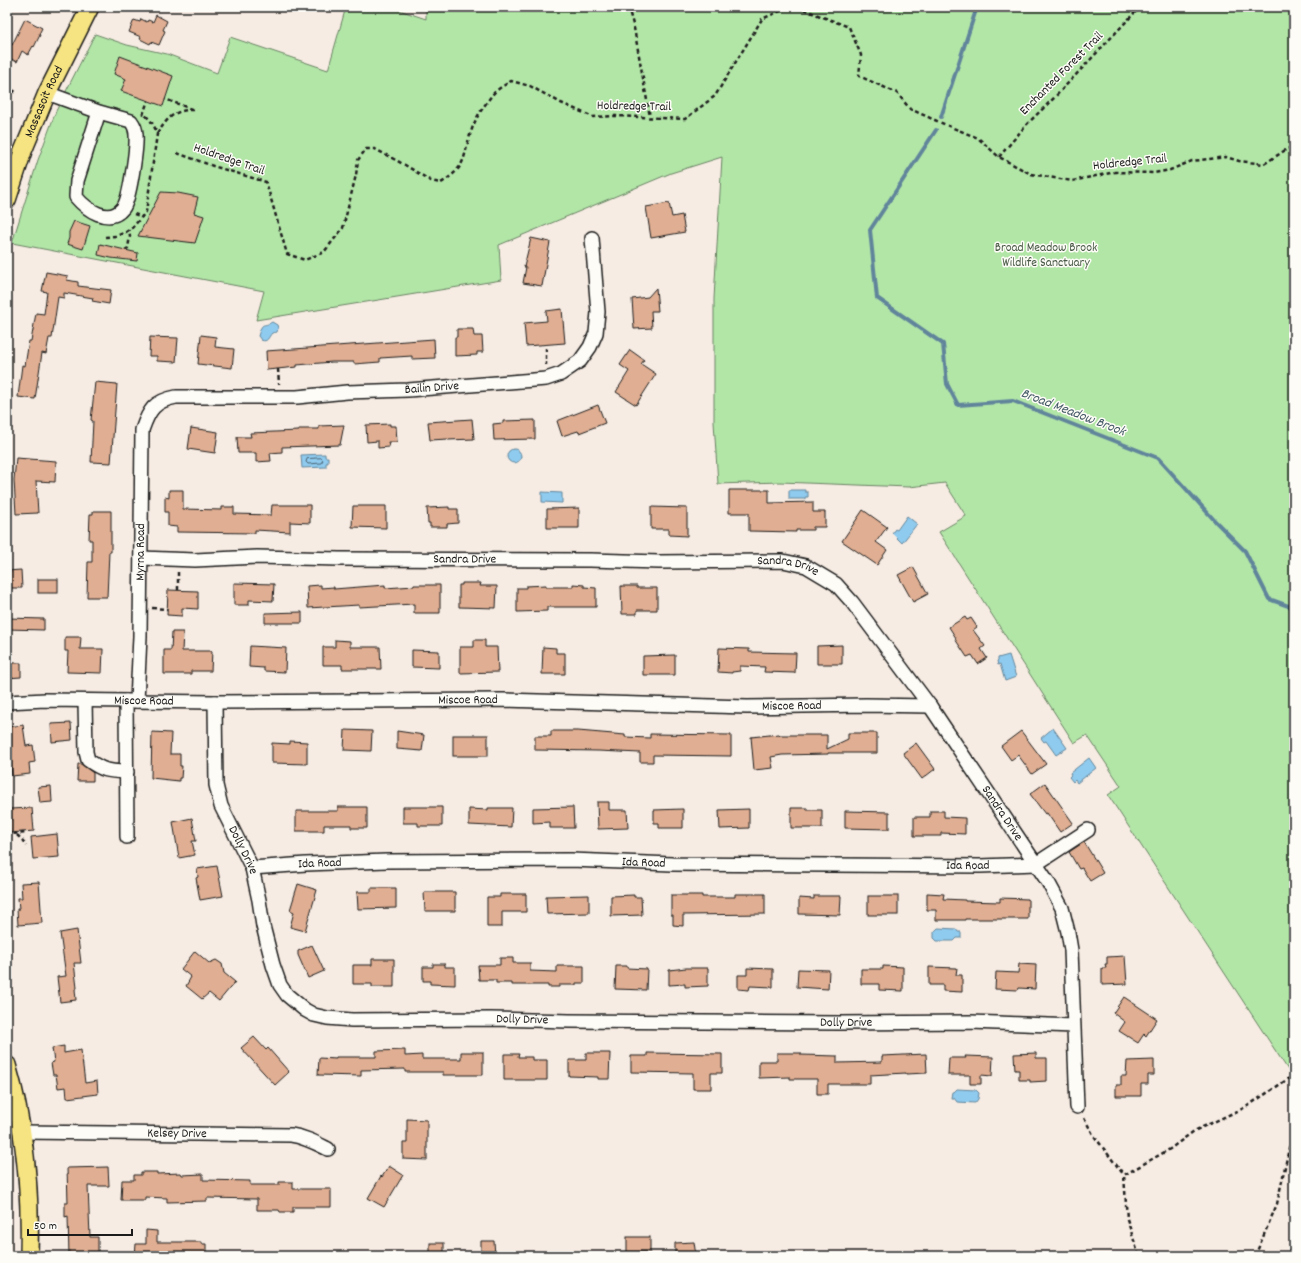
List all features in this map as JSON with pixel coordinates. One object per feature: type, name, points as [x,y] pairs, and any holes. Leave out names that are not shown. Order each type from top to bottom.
[{"type":"main road","name":"Massasoit Road","points":[[7,200],[24,151],[47,93],[90,7]]},
{"type":"main road","points":[[7,1065],[16,1098],[28,1174],[29,1256]]},
{"type":"street","points":[[47,93],[99,112],[131,121],[135,127],[136,136],[127,199],[123,208],[117,213],[108,216],[96,214],[85,207],[76,197],[77,181],[99,112]]},
{"type":"street","name":"Bailin Drive","points":[[153,406],[161,401],[176,397],[297,397],[347,392],[408,390],[546,379],[561,374],[571,368],[586,354],[596,333],[598,312],[592,238]]},
{"type":"street","name":"Myrna Road","points":[[127,837],[127,772],[132,701],[140,636],[142,430],[147,415],[153,406]]},
{"type":"street","name":"Sandra Drive","points":[[141,558],[178,560],[257,557],[658,562],[783,561],[795,563],[812,570],[836,584],[852,602],[930,706],[1048,882],[1062,908],[1071,950],[1077,1107]]},
{"type":"street","name":"Miscoe Road","points":[[7,702],[44,700],[215,702],[503,700],[747,706],[930,706]]},
{"type":"street","points":[[85,701],[86,752],[88,760],[99,768],[107,771],[127,772]]},
{"type":"street","name":"Dolly Drive","points":[[215,702],[216,785],[221,806],[252,868],[263,926],[280,985],[287,995],[305,1010],[314,1015],[327,1018],[352,1020],[491,1019],[841,1023],[971,1022],[1073,1026]]},
{"type":"street","points":[[1036,864],[1088,830]]},
{"type":"street","name":"Ida Road","points":[[252,868],[387,861],[571,860],[672,864],[980,866],[1036,864]]},
{"type":"street","name":"Kelsey Drive","points":[[22,1132],[291,1135],[307,1139],[328,1149]]},
{"type":"path","points":[[628,7],[634,28],[650,117]]},
{"type":"path","name":"Holdredge Trail","points":[[177,153],[213,166],[266,182],[287,254],[305,260],[324,252],[343,228],[356,175],[358,160],[366,149],[375,149],[431,181],[441,183],[453,175],[461,166],[467,151],[472,128],[478,115],[494,93],[510,81],[530,86],[561,103],[593,117],[616,116],[685,119],[715,96],[762,19],[788,7]]},
{"type":"path","name":"Holdredge Trail","points":[[797,7],[849,27],[861,55],[859,76],[897,92],[910,109],[978,138],[999,157],[1031,174],[1072,181],[1115,172],[1154,173],[1170,170],[1192,161],[1226,157],[1239,161],[1264,164],[1287,149],[1294,148]]},
{"type":"path","name":"Enchanted Forest Trail","points":[[999,157],[1027,124],[1054,98],[1140,7]]},
{"type":"path","points":[[7,90],[13,93],[15,90]]},
{"type":"path","points":[[157,134],[167,120],[177,112],[186,109],[194,110],[165,99]]},
{"type":"path","points":[[126,250],[130,239],[129,230]]},
{"type":"path","points":[[546,348],[546,366]]},
{"type":"path","points":[[278,369],[279,384]]},
{"type":"path","points":[[178,560],[178,590]]},
{"type":"path","points":[[151,607],[168,609]]},
{"type":"path","points":[[7,832],[10,834],[26,834]]},
{"type":"path","points":[[17,834],[26,846]]},
{"type":"path","points":[[7,912],[12,912]]},
{"type":"path","points":[[1124,1175],[1170,1149],[1194,1131],[1246,1107],[1294,1075]]},
{"type":"path","points":[[1077,1107],[1094,1136],[1124,1175],[1127,1219],[1139,1256]]},
{"type":"path","points":[[1255,1256],[1277,1204],[1294,1125]]},
{"type":"green space","name":"Broad Meadow Brook Wildlife Sanctuary","points":[[346,7],[390,7],[426,19],[426,7],[1294,7],[1294,1079],[1108,795],[1121,786],[1087,735],[1074,743],[939,532],[966,516],[945,483],[909,487],[780,482],[718,484],[714,422],[714,299],[722,157],[671,173],[499,245],[501,280],[256,320],[264,291],[12,243],[38,160],[56,111],[95,34],[127,45],[167,54],[217,73],[230,37],[328,70]]},
{"type":"water","points":[[272,322],[277,325],[277,332],[272,333],[265,341],[261,340],[258,336],[262,326]]},
{"type":"water","points":[[511,449],[517,449],[521,453],[521,459],[517,463],[511,463],[507,459],[507,453]]},
{"type":"water","points":[[325,454],[325,457],[328,457],[326,467],[302,468],[301,455]]},
{"type":"water","points":[[789,490],[805,490],[805,492],[808,492],[808,497],[805,497],[805,499],[789,499]]},
{"type":"water","points":[[542,492],[562,493],[562,503],[542,502]]},
{"type":"water","points":[[907,516],[917,524],[902,543],[892,533],[895,529],[897,530]]},
{"type":"water","points":[[1009,655],[1016,677],[1005,681],[1000,664],[998,665],[997,661],[998,658]]},
{"type":"water","points":[[1053,728],[1067,748],[1056,755],[1046,741],[1044,742],[1041,738]]},
{"type":"water","points":[[1089,758],[1096,768],[1077,783],[1075,780],[1073,782],[1069,777],[1071,775],[1070,773]]},
{"type":"water","points":[[938,928],[956,929],[958,932],[961,932],[961,938],[957,938],[954,941],[937,941],[934,938],[934,932]]},
{"type":"water","points":[[957,1089],[976,1090],[979,1093],[978,1099],[975,1103],[957,1102],[954,1098],[951,1098],[952,1092]]},
{"type":"building","points":[[156,15],[167,21],[163,30],[165,31],[159,45],[151,42],[150,44],[140,39],[141,37],[129,32],[134,20],[140,22],[141,19],[147,22],[148,20],[153,22]]},
{"type":"building","points":[[25,19],[42,28],[34,47],[33,46],[28,55],[22,51],[17,62],[7,57],[7,42],[12,45]]},
{"type":"building","points":[[120,56],[173,76],[163,106],[121,91],[126,79],[114,74]]},
{"type":"building","points":[[161,192],[178,193],[198,197],[194,213],[204,216],[195,243],[138,236]]},
{"type":"building","points":[[669,203],[672,217],[682,215],[685,232],[651,238],[646,207]]},
{"type":"building","points":[[74,221],[90,226],[83,249],[67,244],[69,232]]},
{"type":"building","points":[[531,238],[550,242],[542,286],[523,283],[526,267],[524,267]]},
{"type":"building","points":[[100,244],[138,253],[137,261],[98,255]]},
{"type":"building","points":[[46,272],[68,276],[67,280],[78,282],[78,286],[111,290],[109,304],[92,301],[93,298],[64,293],[64,298],[58,297],[52,338],[49,338],[46,354],[42,353],[35,399],[18,397],[22,365],[25,366],[36,313],[44,314],[47,292],[42,291]]},
{"type":"building","points":[[656,288],[658,311],[651,311],[652,328],[634,329],[632,299],[648,297]]},
{"type":"building","points":[[562,309],[565,343],[526,346],[524,323],[547,321],[546,311]]},
{"type":"building","points":[[457,329],[473,329],[474,336],[482,336],[483,352],[477,352],[477,355],[455,356],[455,337],[457,337]]},
{"type":"building","points":[[201,335],[216,337],[215,347],[234,349],[232,368],[198,364]]},
{"type":"building","points":[[150,337],[178,338],[176,362],[157,361],[157,356],[149,356]]},
{"type":"building","points":[[434,339],[435,358],[412,359],[412,356],[380,358],[380,362],[354,364],[354,362],[332,362],[297,365],[297,367],[267,370],[266,351]]},
{"type":"building","points":[[630,350],[644,360],[641,364],[656,374],[636,405],[616,392],[629,371],[620,365]]},
{"type":"building","points":[[95,382],[117,384],[111,463],[91,462],[93,421],[91,420]]},
{"type":"building","points":[[598,405],[605,423],[579,433],[578,431],[562,436],[557,421]]},
{"type":"building","points":[[472,419],[474,439],[430,440],[428,422]]},
{"type":"building","points":[[535,420],[535,439],[494,440],[493,424],[503,423],[503,421]]},
{"type":"building","points":[[390,424],[390,426],[396,426],[397,442],[388,442],[389,447],[378,448],[378,441],[367,442],[366,425]]},
{"type":"building","points":[[344,425],[340,445],[282,447],[282,452],[270,453],[271,461],[256,462],[256,453],[238,453],[237,437],[251,437],[250,433],[299,431],[299,429],[319,429],[319,426]]},
{"type":"building","points":[[191,428],[218,432],[215,453],[188,449]]},
{"type":"building","points":[[16,458],[56,461],[55,482],[36,481],[38,513],[16,514],[14,480]]},
{"type":"building","points":[[169,490],[183,490],[183,509],[222,510],[222,507],[234,507],[234,514],[271,515],[272,505],[310,505],[310,523],[290,522],[290,532],[255,530],[255,533],[177,532],[177,527],[168,526],[168,512],[165,512],[165,497],[169,498]]},
{"type":"building","points":[[729,490],[769,490],[769,503],[813,502],[813,512],[825,512],[825,527],[813,527],[813,530],[796,530],[796,532],[749,531],[749,513],[729,513]]},
{"type":"building","points":[[353,506],[386,506],[386,528],[352,527]]},
{"type":"building","points":[[449,507],[449,509],[458,509],[458,523],[447,524],[447,527],[430,527],[430,523],[428,523],[427,508]]},
{"type":"building","points":[[651,507],[687,508],[687,536],[669,535],[669,529],[651,529]]},
{"type":"building","points":[[579,508],[579,528],[547,528],[547,509]]},
{"type":"building","points":[[863,510],[887,527],[876,542],[887,550],[877,565],[842,541]]},
{"type":"building","points":[[93,511],[111,511],[111,552],[109,552],[107,597],[87,597],[88,562],[92,562],[92,540],[89,540],[90,514],[93,514]]},
{"type":"building","points":[[913,567],[928,594],[913,602],[898,575]]},
{"type":"building","points":[[21,570],[22,588],[7,588],[7,571]]},
{"type":"building","points":[[38,579],[58,579],[58,593],[38,593]]},
{"type":"building","points":[[234,583],[274,584],[273,601],[249,600],[249,605],[234,605]]},
{"type":"building","points":[[462,583],[481,583],[480,586],[497,586],[496,608],[459,607],[459,585],[462,585]]},
{"type":"building","points":[[573,584],[596,588],[596,607],[547,607],[547,611],[517,612],[517,588],[546,585],[546,587],[573,587]]},
{"type":"building","points":[[321,585],[321,588],[334,587],[334,589],[385,585],[385,588],[414,585],[440,585],[440,613],[414,613],[414,604],[308,608],[307,586]]},
{"type":"building","points":[[621,586],[657,588],[657,610],[637,610],[637,614],[622,614]]},
{"type":"building","points":[[168,590],[198,591],[198,609],[182,608],[182,616],[167,615]]},
{"type":"building","points":[[302,612],[302,623],[265,623],[265,613]]},
{"type":"building","points":[[965,617],[967,620],[971,618],[977,627],[973,630],[985,646],[981,649],[987,658],[978,664],[972,655],[967,657],[949,627]]},
{"type":"building","points":[[7,618],[44,619],[44,630],[7,629]]},
{"type":"building","points":[[172,632],[183,632],[182,651],[212,651],[211,671],[191,671],[191,674],[164,674],[164,650],[171,650]]},
{"type":"building","points":[[65,637],[81,637],[80,649],[103,649],[102,673],[67,672],[68,651],[65,651]]},
{"type":"building","points":[[335,640],[350,641],[350,647],[380,647],[381,669],[342,669],[342,665],[323,665],[323,647],[335,647]]},
{"type":"building","points":[[474,640],[485,640],[485,647],[497,647],[498,672],[460,673],[460,647],[474,647]]},
{"type":"building","points":[[842,645],[842,664],[817,664],[817,646]]},
{"type":"building","points":[[250,646],[286,648],[285,672],[264,671],[264,668],[249,667]]},
{"type":"building","points":[[543,647],[556,648],[556,653],[565,653],[565,674],[542,674]]},
{"type":"building","points":[[719,648],[749,649],[749,652],[796,653],[795,673],[764,672],[765,667],[740,666],[740,671],[732,673],[718,672]]},
{"type":"building","points":[[412,650],[439,651],[439,668],[412,667]]},
{"type":"building","points":[[675,655],[675,675],[643,675],[643,656]]},
{"type":"building","points":[[7,663],[21,663],[21,677],[7,678]]},
{"type":"building","points":[[71,723],[72,740],[52,742],[51,724]]},
{"type":"building","points":[[23,725],[26,746],[33,745],[35,762],[29,763],[30,774],[12,776],[7,727]]},
{"type":"building","points":[[345,730],[372,731],[371,751],[344,750]]},
{"type":"building","points":[[397,731],[424,735],[422,751],[397,749]]},
{"type":"building","points":[[551,731],[578,731],[625,735],[625,737],[650,738],[650,734],[731,735],[731,756],[653,755],[653,762],[640,762],[640,753],[535,750],[535,736],[551,736]]},
{"type":"building","points":[[1021,731],[1046,764],[1032,774],[1018,755],[1011,760],[1001,746]]},
{"type":"building","points":[[152,732],[171,733],[170,754],[180,754],[180,766],[182,766],[181,778],[179,778],[179,781],[151,778]]},
{"type":"building","points":[[848,733],[877,733],[877,753],[782,755],[771,757],[773,768],[754,770],[751,737],[779,734],[827,735],[827,749],[848,739]]},
{"type":"building","points":[[453,735],[488,735],[488,756],[453,756]]},
{"type":"building","points":[[290,741],[307,742],[307,764],[272,763],[272,743],[290,744]]},
{"type":"building","points":[[916,743],[935,769],[922,779],[903,753]]},
{"type":"building","points":[[78,764],[82,764],[93,773],[93,781],[77,781]]},
{"type":"building","points":[[1045,783],[1073,823],[1060,832],[1047,813],[1045,814],[1030,794]]},
{"type":"building","points":[[51,786],[52,802],[40,803],[38,787]]},
{"type":"building","points":[[597,802],[609,802],[609,810],[627,810],[628,828],[598,829]]},
{"type":"building","points":[[338,807],[367,807],[367,828],[351,828],[351,825],[324,825],[324,831],[296,831],[296,811],[338,811]]},
{"type":"building","points":[[403,807],[442,807],[442,826],[418,826],[418,823],[403,823]]},
{"type":"building","points":[[573,807],[574,828],[550,828],[550,822],[533,823],[533,808]]},
{"type":"building","points":[[32,808],[34,831],[10,833],[10,809]]},
{"type":"building","points":[[488,808],[512,808],[511,827],[469,825],[469,809],[488,810]]},
{"type":"building","points":[[791,808],[822,810],[822,828],[791,828]]},
{"type":"building","points":[[683,809],[683,828],[659,828],[659,823],[654,823],[654,810]]},
{"type":"building","points":[[749,809],[749,828],[720,829],[719,810]]},
{"type":"building","points":[[845,811],[889,812],[889,829],[845,828]]},
{"type":"building","points":[[930,811],[944,811],[944,817],[965,818],[965,834],[941,833],[941,836],[914,836],[914,817],[930,817]]},
{"type":"building","points":[[192,818],[196,841],[192,841],[195,855],[179,858],[173,822]]},
{"type":"building","points":[[57,834],[59,857],[33,859],[31,837]]},
{"type":"building","points":[[1084,842],[1103,873],[1090,881],[1082,868],[1079,869],[1069,852]]},
{"type":"building","points":[[217,866],[223,896],[200,900],[196,878],[198,877],[197,869]]},
{"type":"building","points":[[39,882],[42,923],[18,925],[17,909],[19,909],[18,898],[22,898],[21,883]]},
{"type":"building","points":[[298,884],[317,890],[305,931],[290,927],[294,912],[290,910]]},
{"type":"building","points":[[371,888],[396,888],[396,908],[358,909],[357,892],[371,892]]},
{"type":"building","points":[[424,892],[455,892],[455,911],[425,911]]},
{"type":"building","points":[[927,893],[944,894],[943,899],[965,901],[1000,902],[1000,898],[1028,899],[1028,919],[936,920],[936,910],[927,910]]},
{"type":"building","points":[[500,894],[526,894],[526,912],[502,912],[502,927],[487,927],[487,897],[500,897]]},
{"type":"building","points":[[735,894],[765,894],[765,914],[683,915],[683,926],[673,925],[673,915],[671,915],[671,895],[735,897]]},
{"type":"building","points":[[589,895],[589,913],[547,914],[546,896]]},
{"type":"building","points":[[634,895],[634,897],[641,897],[642,915],[611,916],[611,896]]},
{"type":"building","points":[[814,896],[841,896],[840,915],[799,914],[799,898],[814,899]]},
{"type":"building","points":[[868,896],[898,896],[898,915],[868,915]]},
{"type":"building","points":[[77,930],[81,963],[74,963],[77,988],[75,989],[76,1000],[60,1002],[57,977],[66,976],[60,933]]},
{"type":"building","points":[[312,945],[324,971],[308,978],[298,955],[298,951]]},
{"type":"building","points":[[195,951],[209,963],[216,960],[222,964],[224,973],[235,982],[219,1001],[209,993],[202,999],[186,986],[191,977],[181,969]]},
{"type":"building","points":[[1125,956],[1127,984],[1102,985],[1102,968],[1106,968],[1105,964],[1107,964],[1107,957]]},
{"type":"building","points":[[500,958],[513,958],[513,963],[530,963],[530,971],[557,972],[557,966],[584,966],[584,983],[576,983],[576,985],[559,985],[559,987],[548,987],[548,985],[512,985],[512,983],[496,983],[496,980],[479,980],[478,965],[500,965]]},
{"type":"building","points":[[372,959],[394,959],[394,987],[372,987],[372,984],[353,984],[353,965],[372,965]]},
{"type":"building","points":[[433,964],[445,964],[445,967],[455,967],[455,985],[430,984],[430,981],[423,981],[423,967],[433,967]]},
{"type":"building","points":[[1019,964],[1036,965],[1035,989],[995,989],[996,972],[1018,973]]},
{"type":"building","points":[[616,966],[647,969],[646,990],[615,989]]},
{"type":"building","points":[[883,966],[903,967],[903,991],[879,990],[879,984],[861,984],[861,969],[883,969]]},
{"type":"building","points":[[929,967],[957,968],[956,975],[962,975],[962,992],[943,991],[943,985],[929,985]]},
{"type":"building","points":[[708,968],[708,986],[685,987],[685,984],[669,985],[669,970]]},
{"type":"building","points":[[747,968],[773,969],[773,987],[750,986],[749,990],[738,989],[738,975],[747,975]]},
{"type":"building","points":[[798,969],[829,970],[828,989],[797,987]]},
{"type":"building","points":[[1124,997],[1157,1019],[1146,1036],[1144,1034],[1138,1043],[1119,1031],[1125,1022],[1113,1013]]},
{"type":"building","points":[[254,1037],[266,1050],[268,1048],[289,1072],[275,1085],[241,1048]]},
{"type":"building","points":[[64,1046],[64,1053],[81,1050],[85,1083],[97,1081],[98,1094],[67,1098],[66,1087],[58,1088],[56,1075],[53,1075],[51,1063],[54,1062],[52,1048]]},
{"type":"building","points":[[405,1050],[405,1056],[422,1055],[422,1059],[461,1059],[461,1052],[483,1052],[483,1075],[443,1075],[443,1072],[405,1072],[405,1069],[361,1070],[361,1076],[318,1075],[319,1058],[336,1059],[336,1057],[376,1057],[376,1051]]},
{"type":"building","points":[[586,1053],[610,1053],[609,1079],[569,1076],[569,1060],[586,1060]]},
{"type":"building","points":[[647,1053],[722,1054],[722,1073],[711,1073],[711,1089],[693,1089],[693,1073],[631,1072],[631,1056],[647,1056]]},
{"type":"building","points":[[777,1053],[837,1056],[837,1063],[882,1062],[882,1056],[926,1054],[927,1073],[870,1075],[870,1084],[828,1084],[828,1094],[817,1094],[817,1079],[790,1079],[790,1077],[759,1078],[759,1061],[777,1061]]},
{"type":"building","points":[[1036,1053],[1036,1058],[1047,1058],[1047,1081],[1030,1082],[1030,1080],[1019,1080],[1019,1070],[1015,1070],[1014,1054]]},
{"type":"building","points":[[504,1054],[519,1054],[518,1057],[532,1057],[532,1060],[547,1060],[547,1080],[504,1080]]},
{"type":"building","points":[[965,1056],[993,1057],[992,1076],[981,1075],[981,1084],[970,1084],[970,1075],[948,1075],[949,1058],[966,1058]]},
{"type":"building","points":[[1154,1060],[1154,1075],[1148,1075],[1148,1084],[1141,1084],[1141,1096],[1116,1096],[1116,1085],[1121,1085],[1121,1076],[1126,1076],[1127,1061]]},
{"type":"building","points":[[407,1119],[427,1120],[427,1160],[403,1159],[403,1143],[407,1143]]},
{"type":"building","points":[[389,1166],[403,1175],[384,1207],[368,1198],[381,1176],[382,1177]]},
{"type":"building","points":[[108,1167],[109,1186],[88,1186],[90,1237],[98,1237],[98,1256],[69,1256],[68,1216],[65,1217],[65,1203],[68,1203],[67,1168]]},
{"type":"building","points":[[141,1172],[157,1172],[157,1174],[181,1173],[182,1175],[203,1174],[203,1180],[250,1181],[250,1185],[279,1185],[279,1182],[293,1182],[293,1189],[331,1189],[331,1207],[293,1207],[293,1212],[280,1212],[279,1210],[257,1210],[257,1199],[207,1198],[207,1201],[167,1202],[167,1198],[145,1197],[145,1200],[121,1200],[122,1180],[134,1180],[134,1175],[141,1175]]},
{"type":"building","points":[[146,1230],[157,1231],[157,1242],[202,1242],[202,1244],[206,1244],[206,1256],[135,1256],[136,1244],[146,1244]]},
{"type":"building","points":[[627,1237],[650,1237],[650,1252],[627,1252]]},
{"type":"building","points":[[481,1241],[494,1241],[495,1256],[481,1256]]},
{"type":"building","points":[[694,1242],[696,1256],[675,1256],[675,1243]]},
{"type":"building","points":[[430,1243],[444,1243],[444,1256],[430,1256]]},
{"type":"waterway","name":"Broad Meadow Brook","points":[[941,117],[977,7]]},
{"type":"waterway","name":"Broad Meadow Brook","points":[[936,130],[870,230],[877,298],[943,344],[947,384],[958,405],[1013,401],[1158,458],[1216,522],[1245,551],[1269,599],[1294,608]]}]
